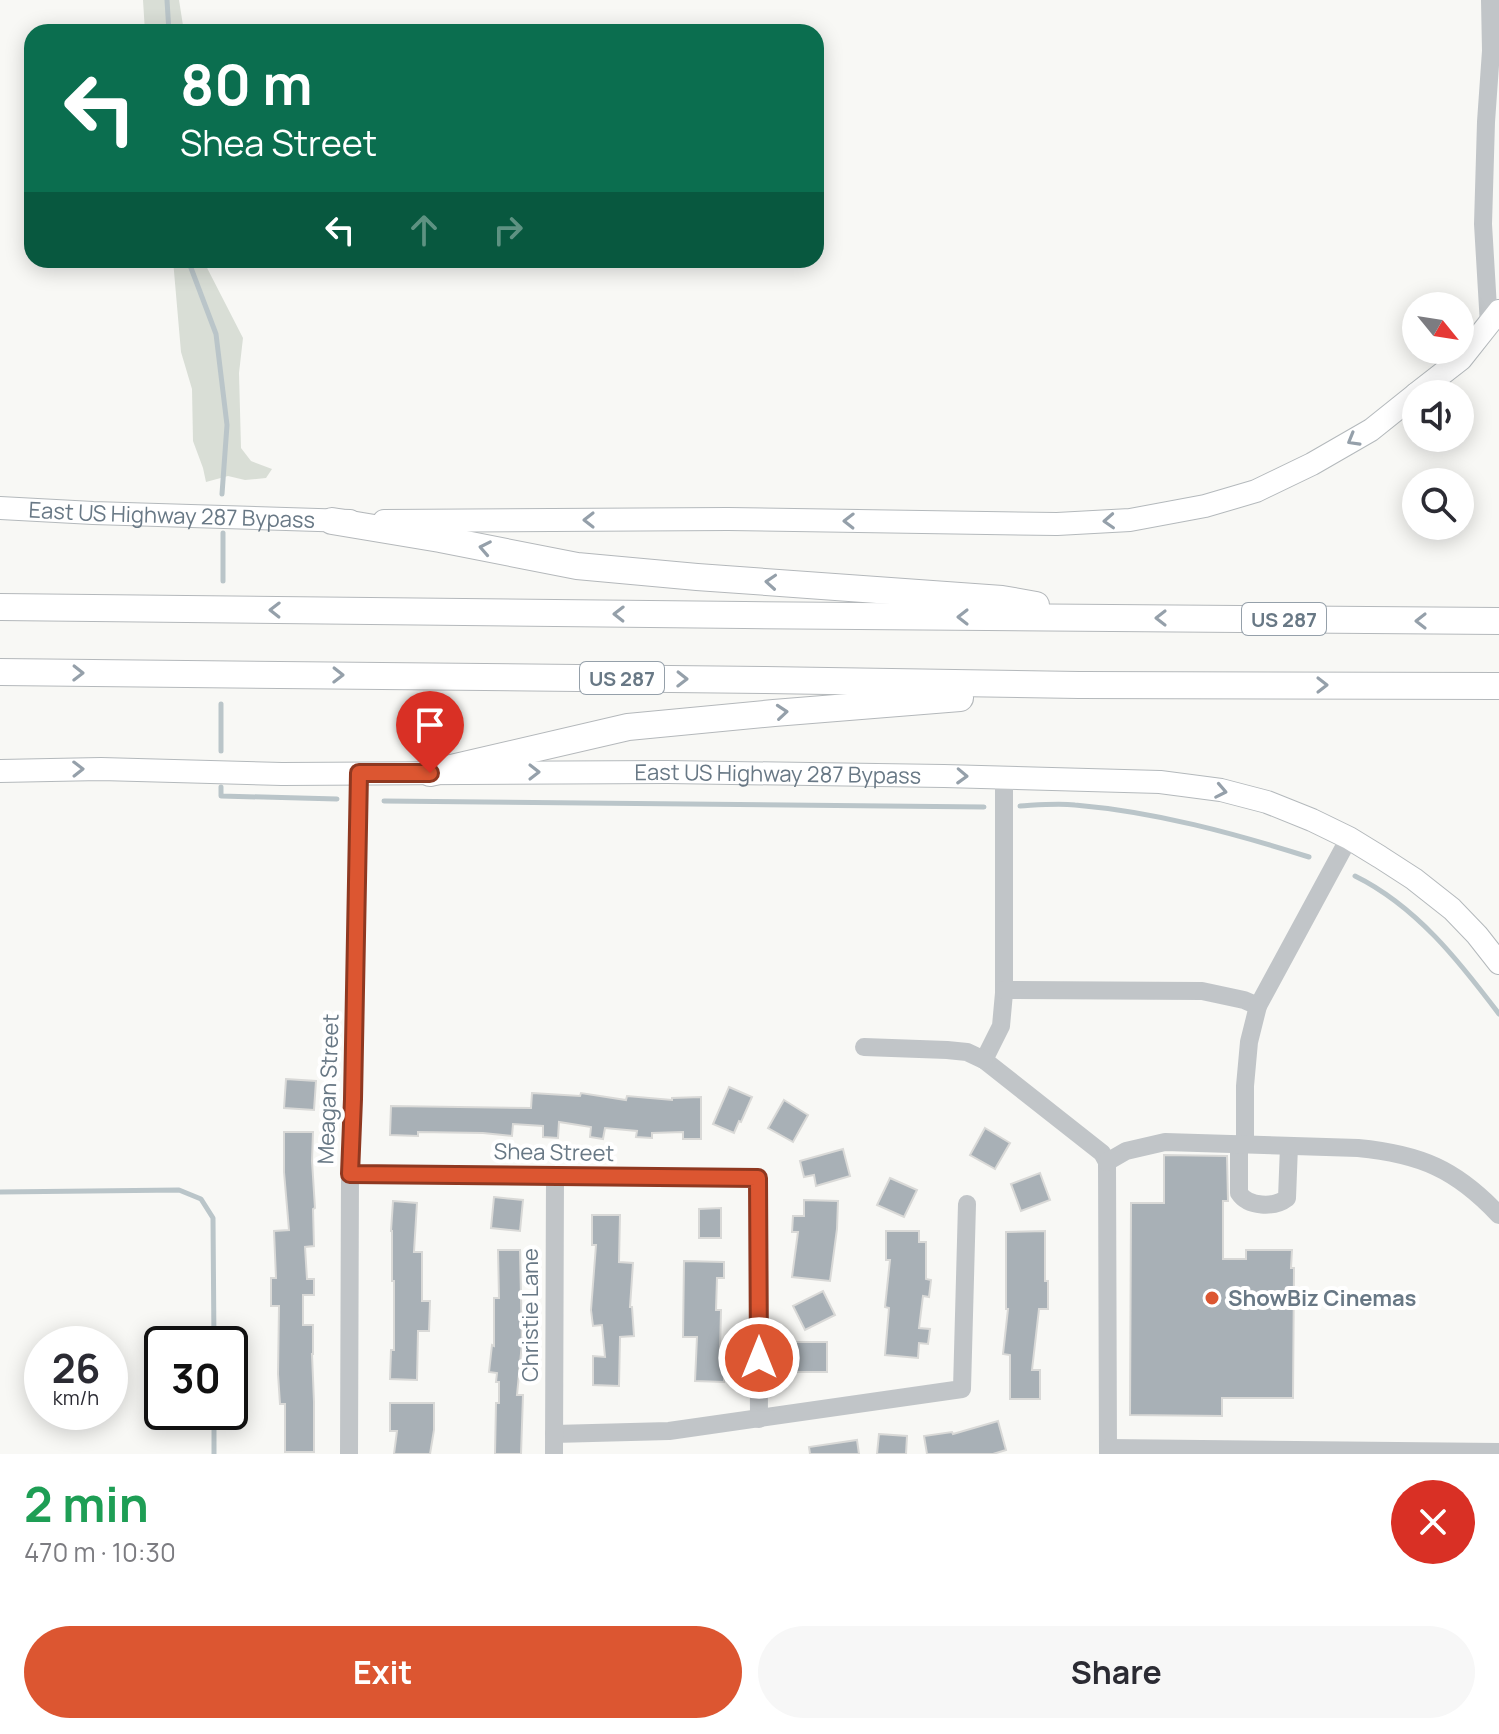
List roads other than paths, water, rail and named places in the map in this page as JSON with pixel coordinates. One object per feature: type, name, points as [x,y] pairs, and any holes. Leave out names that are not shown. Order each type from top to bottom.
[{"type":"highway","points":[[332,521],[577,566],[1002,599],[1035,604],[1069,618]]},
{"type":"highway","name":"US 287","points":[[0,607],[1499,621]]},
{"type":"highway","name":"US 287","points":[[0,672],[1079,685],[1499,686]]},
{"type":"highway","points":[[430,773],[628,727],[964,698],[1212,696],[1244,685]]},
{"type":"main road","name":"East US Highway 287 Bypass","points":[[1434,380],[1461,359],[1494,318]]},
{"type":"main road","name":"East US Highway 287 Bypass","points":[[0,508],[332,521],[728,519],[1057,524],[1130,520],[1205,506],[1256,491],[1371,430],[1402,405]]},
{"type":"main road","name":"East US Highway 287 Bypass","points":[[0,771],[101,769],[282,774],[667,772],[1160,782],[1221,790],[1267,802],[1349,838],[1414,879],[1452,909],[1499,963]]},
{"type":"street","points":[[1493,4],[1492,122],[1483,224],[1494,318]]},
{"type":"street","name":"Meagan Street","points":[[349,1454],[350,1174],[359,773]]},
{"type":"street","points":[[984,1060],[1001,1026],[1004,990],[1004,777]]},
{"type":"street","points":[[1289,1146],[1287,1198],[1279,1203],[1249,1203],[1243,1199],[1239,1193],[1245,1086],[1249,1042],[1258,1006],[1349,838]]},
{"type":"street","points":[[1004,990],[1202,991],[1258,1006]]},
{"type":"street","points":[[864,1047],[967,1052],[984,1060],[1102,1153],[1107,1162],[1108,1451],[1499,1452]]},
{"type":"street","points":[[1107,1162],[1126,1151],[1165,1142],[1358,1148],[1408,1155],[1429,1163],[1458,1179],[1499,1215]]},
{"type":"street","name":"Shea Street","points":[[350,1174],[758,1178],[759,1419]]},
{"type":"street","name":"Christie Lane","points":[[554,1454],[555,1176]]},
{"type":"street","points":[[554,1434],[669,1431],[962,1389],[967,1204]]},
{"type":"waterway","points":[[167,0],[168,24]]},
{"type":"waterway","points":[[191,268],[216,334],[227,425],[222,494]]},
{"type":"waterway","points":[[223,533],[223,581]]},
{"type":"waterway","points":[[221,704],[221,751]]},
{"type":"waterway","points":[[221,787],[221,796],[337,799]]},
{"type":"waterway","points":[[384,801],[984,807]]},
{"type":"waterway","points":[[1020,806],[1068,804],[1165,818],[1309,857]]},
{"type":"waterway","points":[[1355,876],[1398,903],[1435,936],[1499,1014]]},
{"type":"waterway","points":[[0,1192],[179,1190],[201,1199],[213,1218],[214,1326]]},
{"type":"waterway","points":[[214,1430],[214,1454]]},
{"type":"place","name":"ShowBiz Cinemas","points":[[1212,1298]]}]
